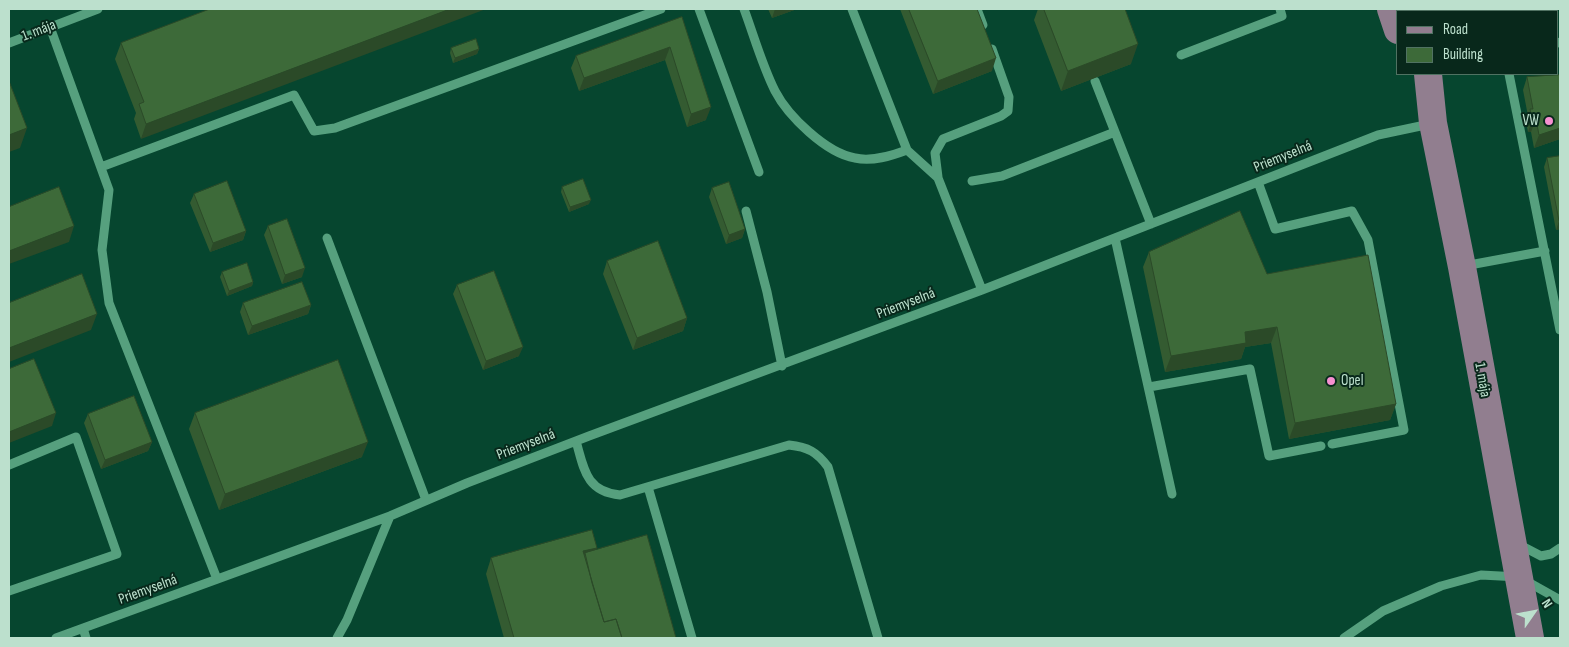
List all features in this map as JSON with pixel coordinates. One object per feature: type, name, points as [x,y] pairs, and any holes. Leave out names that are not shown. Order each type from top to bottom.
[{"type":"main road","points":[[1391,9],[1396,24]]},
{"type":"main road","name":"1. mája","points":[[1414,75],[1433,123]]},
{"type":"main road","name":"1. mája","points":[[1428,75],[1433,123],[1462,267],[1530,638]]},
{"type":"street","name":"1. mája","points":[[9,43],[98,9]]},
{"type":"street","points":[[101,167],[294,95],[314,131],[336,128],[661,9]]},
{"type":"street","points":[[699,9],[759,172]]},
{"type":"street","points":[[744,9],[776,92],[795,120],[823,143],[854,158],[886,158],[907,150]]},
{"type":"street","points":[[852,9],[907,150],[938,178]]},
{"type":"street","points":[[977,9],[1009,97],[1008,111],[1001,116],[943,139],[935,153],[938,178],[982,290]]},
{"type":"street","points":[[1181,55],[1282,16],[1280,9]]},
{"type":"street","points":[[50,27],[109,190],[102,250],[109,302],[217,579]]},
{"type":"street","points":[[1509,75],[1560,330]]},
{"type":"street","points":[[1095,80],[1151,224]]},
{"type":"street","name":"Priemyselná","points":[[56,638],[390,516],[576,441],[782,366],[982,290],[1378,135],[1433,123]]},
{"type":"street","points":[[972,181],[1002,176],[1116,132]]},
{"type":"street","points":[[1258,182],[1275,229],[1352,211],[1368,240],[1404,430],[1332,444]]},
{"type":"street","points":[[746,211],[767,292],[782,366]]},
{"type":"street","points":[[328,238],[426,500]]},
{"type":"street","points":[[1115,238],[1172,494]]},
{"type":"street","points":[[1462,267],[1545,251]]},
{"type":"street","points":[[1149,387],[1250,369],[1268,456],[1321,446]]},
{"type":"street","points":[[9,465],[76,438],[117,554],[9,591]]},
{"type":"street","points":[[576,441],[587,477],[594,486],[607,494],[620,495],[789,445],[806,447],[820,456],[828,467],[878,638]]},
{"type":"street","points":[[648,487],[692,638]]},
{"type":"street","points":[[337,638],[347,620],[390,516]]},
{"type":"street","points":[[1512,541],[1541,556],[1560,548]]},
{"type":"street","points":[[1344,638],[1383,611],[1441,586],[1482,575],[1519,577],[1560,600]]},
{"type":"street","points":[[83,628],[86,638]]},
{"type":"building","points":[[210,9],[450,9],[146,124],[139,104],[144,102],[121,43]]},
{"type":"building","points":[[909,9],[977,9],[996,58],[938,81]]},
{"type":"building","points":[[1044,9],[1125,9],[1138,44],[1068,71]]},
{"type":"building","points":[[682,17],[711,107],[691,114],[670,47],[584,78],[576,56]]},
{"type":"building","points":[[476,39],[479,49],[455,58],[451,48]]},
{"type":"building","points":[[1560,75],[1560,128],[1539,135],[1536,119],[1532,120],[1530,109],[1533,109],[1527,77]]},
{"type":"building","points":[[9,81],[27,128],[9,135]]},
{"type":"building","points":[[1560,156],[1560,221],[1559,221],[1547,158]]},
{"type":"building","points":[[583,179],[591,200],[570,207],[562,187]]},
{"type":"building","points":[[227,181],[246,231],[213,243],[194,194]]},
{"type":"building","points":[[729,182],[745,229],[729,235],[712,188]]},
{"type":"building","points":[[59,187],[74,226],[9,251],[9,207]]},
{"type":"building","points":[[1240,211],[1267,274],[1368,255],[1396,404],[1295,423],[1277,327],[1245,332],[1246,343],[1171,356],[1149,252]]},
{"type":"building","points":[[287,219],[305,268],[285,275],[268,226]]},
{"type":"building","points":[[658,241],[687,318],[637,338],[607,261]]},
{"type":"building","points":[[247,263],[253,282],[229,291],[222,272]]},
{"type":"building","points":[[494,271],[523,347],[486,361],[457,285]]},
{"type":"building","points":[[82,274],[97,314],[9,348],[9,303]]},
{"type":"building","points":[[302,282],[311,305],[252,326],[243,303]]},
{"type":"building","points":[[34,359],[56,413],[9,432],[9,369]]},
{"type":"building","points":[[338,360],[368,442],[225,494],[195,413]]},
{"type":"building","points":[[134,396],[152,442],[105,460],[88,414]]},
{"type":"building","points":[[592,530],[597,548],[583,551],[604,622],[616,619],[622,638],[514,638],[491,558]]},
{"type":"building","points":[[647,535],[676,638],[622,638],[616,619],[604,622],[592,583],[585,553]]},
{"type":"place","name":"VW","points":[[1549,121]]},
{"type":"place","name":"Opel","points":[[1331,381]]}]
